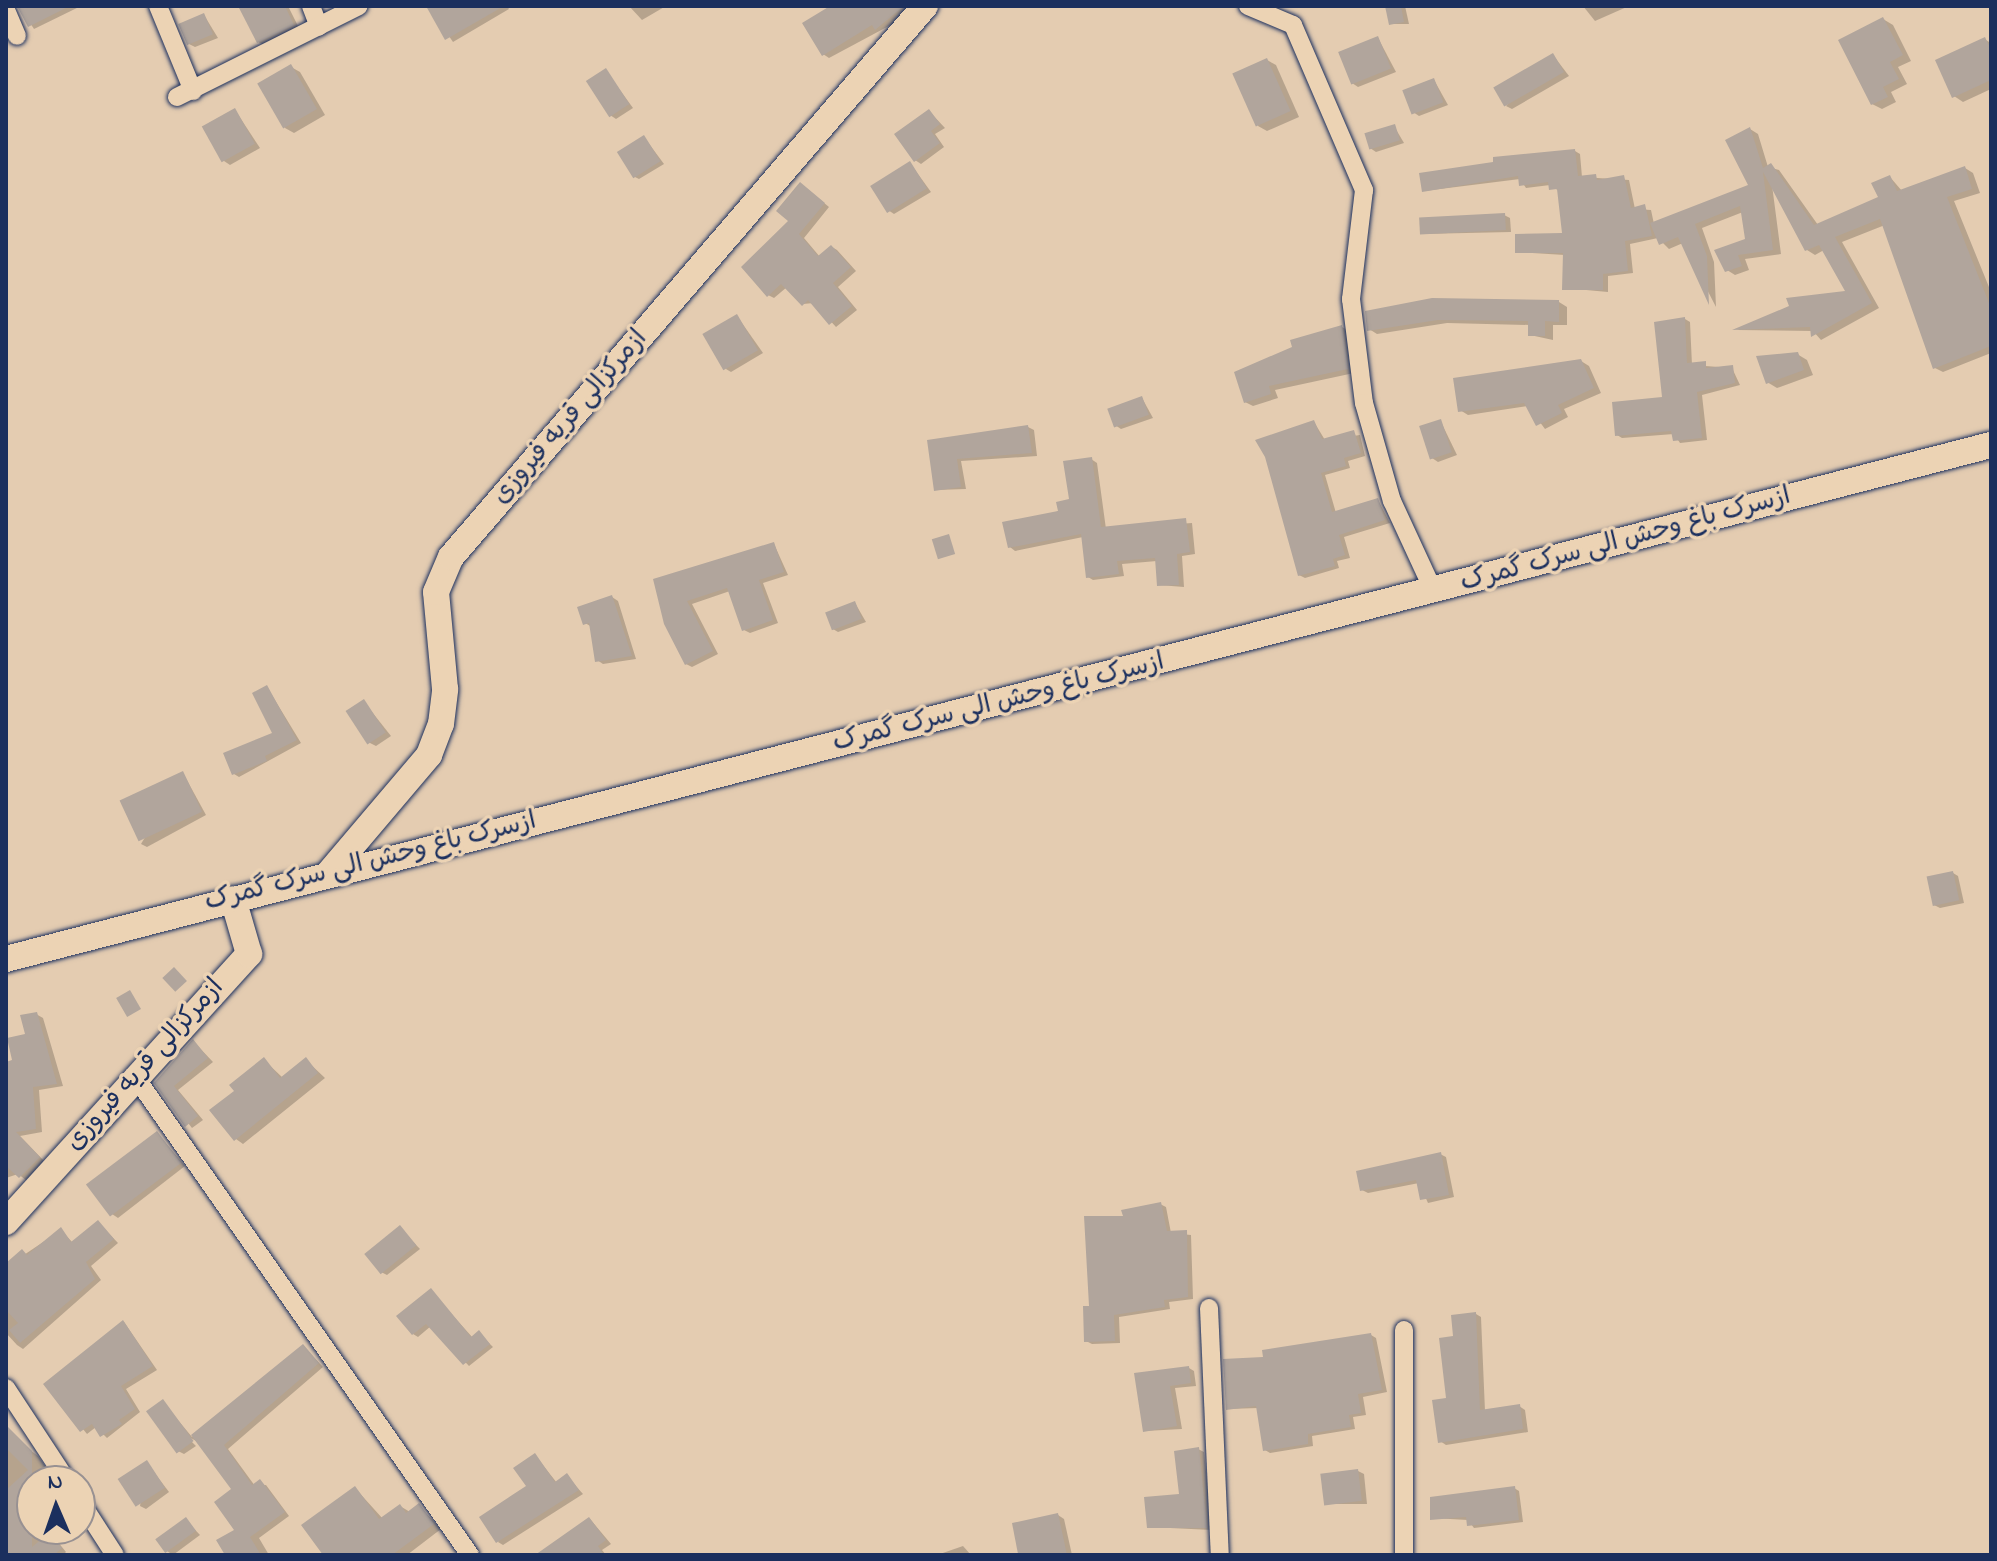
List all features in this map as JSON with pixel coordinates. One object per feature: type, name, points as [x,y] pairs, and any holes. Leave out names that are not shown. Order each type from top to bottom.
[{"type":"main road","name":"ازمرکزالی قریه فیروزی","points":[[329,873],[429,755],[441,724],[445,689],[436,592],[451,557],[925,6]]},
{"type":"main road","name":"ازسرک باغ وحش الی سرک گمرک","points":[[6,959],[329,873],[1434,592],[1991,445]]},
{"type":"main road","name":"ازمرکزالی قریه فیروزی","points":[[6,1222],[134,1075],[249,954],[233,899]]},
{"type":"street","points":[[158,6],[185,94],[359,6]]},
{"type":"street","points":[[311,6],[319,27]]},
{"type":"street","points":[[1248,6],[1293,25],[1364,190],[1351,299],[1362,389],[1392,501],[1434,592]]},
{"type":"street","points":[[6,10],[17,36]]},
{"type":"street","points":[[134,1075],[470,1555]]},
{"type":"street","points":[[1209,1308],[1220,1555]]},
{"type":"street","points":[[1404,1330],[1404,1555]]},
{"type":"street","points":[[6,1388],[57,1465]]},
{"type":"street","points":[[96,1526],[115,1555]]},
{"type":"building","points":[[17,6],[70,6],[28,27]]},
{"type":"building","points":[[238,6],[285,6],[294,25],[257,43]]},
{"type":"building","points":[[426,6],[504,6],[445,40]]},
{"type":"building","points":[[830,6],[904,6],[875,30],[872,25],[822,56],[802,23]]},
{"type":"building","points":[[1385,6],[1401,6],[1404,22],[1389,25]]},
{"type":"building","points":[[204,13],[213,34],[187,45],[178,24]]},
{"type":"building","points":[[1883,17],[1903,55],[1890,62],[1899,79],[1883,87],[1888,97],[1871,105],[1838,40]]},
{"type":"building","points":[[1378,36],[1391,68],[1351,85],[1338,52]]},
{"type":"building","points":[[1985,37],[1991,50],[1991,80],[1952,98],[1935,60]]},
{"type":"building","points":[[1553,53],[1564,72],[1504,107],[1493,88]]},
{"type":"building","points":[[1267,58],[1291,111],[1256,126],[1232,73]]},
{"type":"building","points":[[291,64],[317,109],[283,129],[257,84]]},
{"type":"building","points":[[606,68],[629,104],[609,117],[586,81]]},
{"type":"building","points":[[1434,78],[1443,102],[1412,114],[1402,90]]},
{"type":"building","points":[[235,108],[255,144],[222,162],[202,126]]},
{"type":"building","points":[[929,109],[940,124],[931,131],[940,143],[914,162],[894,134]]},
{"type":"building","points":[[1395,124],[1400,140],[1369,150],[1364,133]]},
{"type":"building","points":[[1750,127],[1763,168],[1771,163],[1814,225],[1878,197],[1871,183],[1890,175],[1897,191],[1965,166],[1972,189],[1947,197],[1991,308],[1991,346],[1933,369],[1880,219],[1835,237],[1872,303],[1811,337],[1810,327],[1732,330],[1789,306],[1786,298],[1845,291],[1819,245],[1805,251],[1763,172],[1773,250],[1738,255],[1742,266],[1725,272],[1714,250],[1745,239],[1740,206],[1695,224],[1707,256],[1709,305],[1678,237],[1659,245],[1650,223],[1748,185],[1725,140]]},
{"type":"building","points":[[644,135],[660,161],[633,178],[617,152]]},
{"type":"building","points":[[1575,149],[1578,176],[1596,174],[1597,180],[1624,175],[1631,208],[1645,204],[1652,236],[1625,241],[1628,271],[1603,274],[1603,290],[1562,290],[1563,253],[1515,253],[1515,234],[1562,233],[1557,189],[1549,190],[1548,182],[1519,186],[1518,176],[1422,192],[1419,173],[1493,162],[1493,157]]},
{"type":"building","points":[[910,161],[927,188],[887,213],[870,186]]},
{"type":"building","points":[[800,182],[825,203],[799,234],[818,256],[831,245],[851,267],[833,283],[852,306],[829,325],[808,300],[802,306],[781,284],[767,297],[741,267],[788,221],[776,211]]},
{"type":"building","points":[[1505,213],[1506,230],[1420,234],[1419,218]]},
{"type":"building","points":[[1432,298],[1559,300],[1559,322],[1545,321],[1545,336],[1528,336],[1528,321],[1438,320],[1367,331],[1365,311]]},
{"type":"building","points":[[737,314],[758,350],[723,370],[702,334]]},
{"type":"building","points":[[1685,317],[1687,363],[1706,361],[1706,368],[1733,365],[1735,383],[1697,392],[1702,438],[1673,441],[1671,431],[1615,436],[1612,402],[1662,397],[1654,322]]},
{"type":"building","points":[[1342,325],[1348,369],[1269,386],[1271,394],[1244,403],[1234,372],[1292,347],[1290,340]]},
{"type":"building","points":[[1798,352],[1804,370],[1766,384],[1756,356]]},
{"type":"building","points":[[1581,359],[1594,388],[1558,405],[1562,413],[1536,426],[1524,403],[1458,412],[1453,378]]},
{"type":"building","points":[[1142,396],[1149,415],[1114,427],[1107,409]]},
{"type":"building","points":[[1441,419],[1452,452],[1430,459],[1419,426]]},
{"type":"building","points":[[1314,420],[1322,439],[1354,430],[1361,453],[1344,458],[1346,466],[1321,473],[1332,512],[1378,498],[1385,520],[1339,535],[1345,555],[1333,559],[1335,566],[1298,576],[1265,457],[1255,440]]},
{"type":"building","points":[[1028,425],[1032,453],[957,459],[961,487],[934,491],[927,440]]},
{"type":"building","points":[[1092,457],[1101,527],[1186,518],[1190,552],[1177,554],[1179,585],[1157,586],[1155,558],[1117,561],[1119,574],[1086,578],[1081,534],[1008,548],[1002,522],[1058,511],[1056,502],[1069,499],[1063,461]]},
{"type":"building","points":[[949,534],[955,554],[938,559],[932,539]]},
{"type":"building","points":[[774,542],[784,572],[759,580],[773,620],[742,631],[727,588],[687,601],[713,651],[685,665],[664,624],[653,579]]},
{"type":"building","points":[[612,595],[632,656],[595,662],[589,623],[583,625],[577,607]]},
{"type":"building","points":[[855,601],[862,619],[832,630],[825,612]]},
{"type":"building","points":[[267,685],[297,740],[265,756],[267,761],[232,775],[223,753],[272,733],[252,693]]},
{"type":"building","points":[[364,699],[386,733],[367,745],[346,711]]},
{"type":"building","points":[[183,771],[202,812],[139,841],[120,801]]},
{"type":"building","points":[[1953,871],[1959,900],[1933,906],[1927,877]]},
{"type":"building","points":[[174,967],[187,981],[175,992],[162,978]]},
{"type":"building","points":[[130,990],[141,1009],[127,1017],[116,998]]},
{"type":"building","points":[[37,1012],[57,1084],[33,1087],[36,1129],[16,1132],[40,1157],[19,1178],[6,1166],[6,1062],[12,1060],[7,1038],[25,1034],[20,1015]]},
{"type":"building","points":[[193,1039],[208,1058],[174,1086],[198,1116],[185,1127],[154,1083]]},
{"type":"building","points":[[264,1057],[280,1078],[306,1057],[318,1073],[234,1141],[209,1110],[234,1091],[229,1085]]},
{"type":"building","points":[[157,1131],[181,1163],[110,1217],[86,1185]]},
{"type":"building","points":[[1441,1152],[1449,1195],[1420,1200],[1416,1180],[1360,1191],[1356,1171]]},
{"type":"building","points":[[1161,1202],[1167,1231],[1187,1230],[1188,1297],[1164,1300],[1165,1307],[1114,1315],[1115,1341],[1084,1342],[1083,1306],[1089,1306],[1084,1216],[1123,1216],[1121,1210]]},
{"type":"building","points":[[98,1220],[114,1239],[86,1262],[95,1279],[20,1343],[9,1330],[18,1323],[6,1310],[6,1263],[22,1249],[27,1255],[61,1227],[71,1242]]},
{"type":"building","points":[[400,1225],[416,1245],[381,1274],[364,1254]]},
{"type":"building","points":[[431,1288],[471,1337],[479,1330],[490,1344],[463,1365],[426,1324],[412,1335],[396,1316]]},
{"type":"building","points":[[1476,1312],[1480,1410],[1520,1404],[1523,1429],[1438,1443],[1432,1400],[1446,1398],[1439,1338],[1453,1336],[1451,1315]]},
{"type":"building","points":[[123,1320],[153,1366],[121,1386],[135,1409],[119,1420],[122,1424],[100,1437],[92,1424],[80,1432],[43,1384]]},
{"type":"building","points":[[1371,1333],[1382,1390],[1358,1394],[1361,1413],[1349,1415],[1351,1427],[1308,1434],[1308,1444],[1263,1451],[1256,1406],[1226,1410],[1223,1359],[1263,1357],[1262,1350]]},
{"type":"building","points":[[303,1344],[319,1363],[224,1445],[252,1485],[260,1479],[285,1512],[250,1537],[261,1555],[225,1555],[216,1540],[234,1530],[214,1502],[231,1489],[191,1435]]},
{"type":"building","points":[[1189,1366],[1191,1383],[1170,1386],[1177,1426],[1143,1432],[1134,1373]]},
{"type":"building","points":[[163,1399],[194,1441],[177,1453],[146,1411]]},
{"type":"building","points":[[6,1425],[32,1451],[32,1465],[23,1465],[6,1448]]},
{"type":"building","points":[[1199,1447],[1207,1528],[1147,1528],[1144,1497],[1179,1494],[1174,1451]]},
{"type":"building","points":[[535,1453],[555,1482],[567,1473],[579,1490],[496,1543],[479,1517],[526,1486],[513,1468]]},
{"type":"building","points":[[147,1460],[165,1488],[136,1507],[118,1479]]},
{"type":"building","points":[[1358,1469],[1362,1501],[1324,1505],[1320,1474]]},
{"type":"building","points":[[16,1481],[16,1545],[59,1545],[62,1548],[54,1555],[6,1555],[6,1490]]},
{"type":"building","points":[[355,1486],[379,1519],[400,1504],[406,1513],[419,1503],[434,1524],[392,1555],[323,1555],[301,1525]]},
{"type":"building","points":[[1515,1486],[1519,1520],[1467,1526],[1466,1517],[1430,1520],[1430,1497]]},
{"type":"building","points":[[1058,1513],[1067,1555],[1018,1554],[1012,1523]]},
{"type":"building","points":[[186,1517],[196,1531],[165,1553],[155,1539]]},
{"type":"building","points":[[589,1517],[606,1540],[598,1546],[604,1555],[535,1555]]}]
